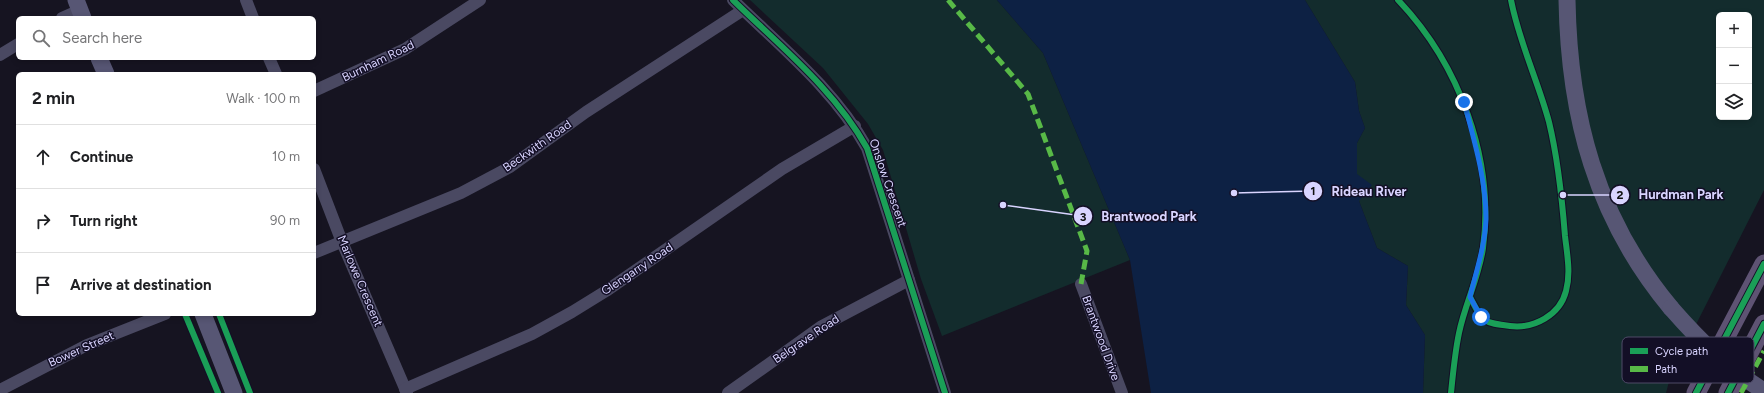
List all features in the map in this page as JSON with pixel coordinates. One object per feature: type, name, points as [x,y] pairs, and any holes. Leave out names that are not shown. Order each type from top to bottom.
[{"type":"main road","points":[[1726,337],[1764,264]]},
{"type":"main road","points":[[1754,343],[1764,324]]},
{"type":"main road","points":[[1696,393],[1701,383]]},
{"type":"main road","points":[[1728,393],[1733,383]]},
{"type":"street","points":[[246,0],[252,16]]},
{"type":"street","name":"Burnham Road","points":[[316,90],[405,50],[480,0]]},
{"type":"street","name":"Onslow Crescent","points":[[733,0],[810,73],[855,126],[867,148],[945,393]]},
{"type":"street","points":[[1567,0],[1575,100],[1587,153],[1599,187],[1619,230],[1640,266],[1671,308],[1697,337]]},
{"type":"street","points":[[66,16],[80,9]]},
{"type":"street","name":"Beckwith Road","points":[[316,252],[461,193],[510,167],[586,112],[694,40],[743,10]]},
{"type":"street","points":[[0,55],[16,45]]},
{"type":"street","points":[[100,60],[105,72]]},
{"type":"street","points":[[270,60],[275,72]]},
{"type":"street","name":"Glengarry Road","points":[[406,391],[532,334],[572,312],[606,291],[782,169],[855,126]]},
{"type":"street","name":"Marlowe Crescent","points":[[316,174],[342,242],[406,391]]},
{"type":"street","name":"Belgrave Road","points":[[728,393],[822,326],[909,280]]},
{"type":"street","name":"Brantwood Drive","points":[[1081,284],[1122,393]]},
{"type":"street","name":"Bower Street","points":[[0,390],[87,344],[160,316]]},
{"type":"street","points":[[204,316],[234,393]]},
{"type":"street","points":[[1752,383],[1764,391]]},
{"type":"green space","points":[[750,0],[997,0],[1043,53],[1130,260],[942,336],[921,279],[883,150],[868,124],[823,68]]},
{"type":"green space","points":[[1305,0],[1764,0],[1764,190],[1690,337],[1622,337],[1622,383],[1669,383],[1666,393],[1423,393],[1425,335],[1406,305],[1408,266],[1377,248],[1359,201],[1357,143],[1365,128],[1359,111],[1355,82]]},
{"type":"water","points":[[997,0],[1305,0],[1355,82],[1359,111],[1365,128],[1357,143],[1357,174],[1372,185],[1359,201],[1377,248],[1408,266],[1406,305],[1425,335],[1423,393],[1151,393],[1130,260],[1043,53]]},
{"type":"marked path","points":[[948,0],[1028,94],[1087,251],[1081,284]]},
{"type":"marked path","points":[[1754,369],[1764,351]]},
{"type":"marked path","points":[[1741,393],[1746,383]]},
{"type":"cycle path","points":[[733,0],[788,52],[823,88],[854,127],[867,148],[945,393]]},
{"type":"cycle path","points":[[1398,0],[1420,25],[1439,53],[1455,83],[1468,115],[1477,147],[1483,181],[1485,214],[1483,248],[1459,333],[1451,393]]},
{"type":"cycle path","points":[[1470,297],[1478,312],[1484,320],[1488,322],[1510,326],[1528,325],[1545,319],[1558,307],[1563,300],[1568,277],[1562,207],[1552,136],[1545,107],[1514,16],[1511,0]]},
{"type":"cycle path","points":[[1726,337],[1764,264]]},
{"type":"cycle path","points":[[186,316],[218,393]]},
{"type":"cycle path","points":[[220,316],[250,393]]},
{"type":"cycle path","points":[[1754,343],[1764,324]]},
{"type":"cycle path","points":[[1696,393],[1701,383]]},
{"type":"cycle path","points":[[1728,393],[1733,383]]},
{"type":"place","name":"Rideau River","points":[[1234,193]]},
{"type":"place","name":"Hurdman Park","points":[[1563,195]]},
{"type":"place","name":"Brantwood Park","points":[[1003,205]]},
{"type":"route","points":[[1464,102],[1478,153],[1484,190],[1486,220],[1482,250],[1470,297],[1481,317]]}]
